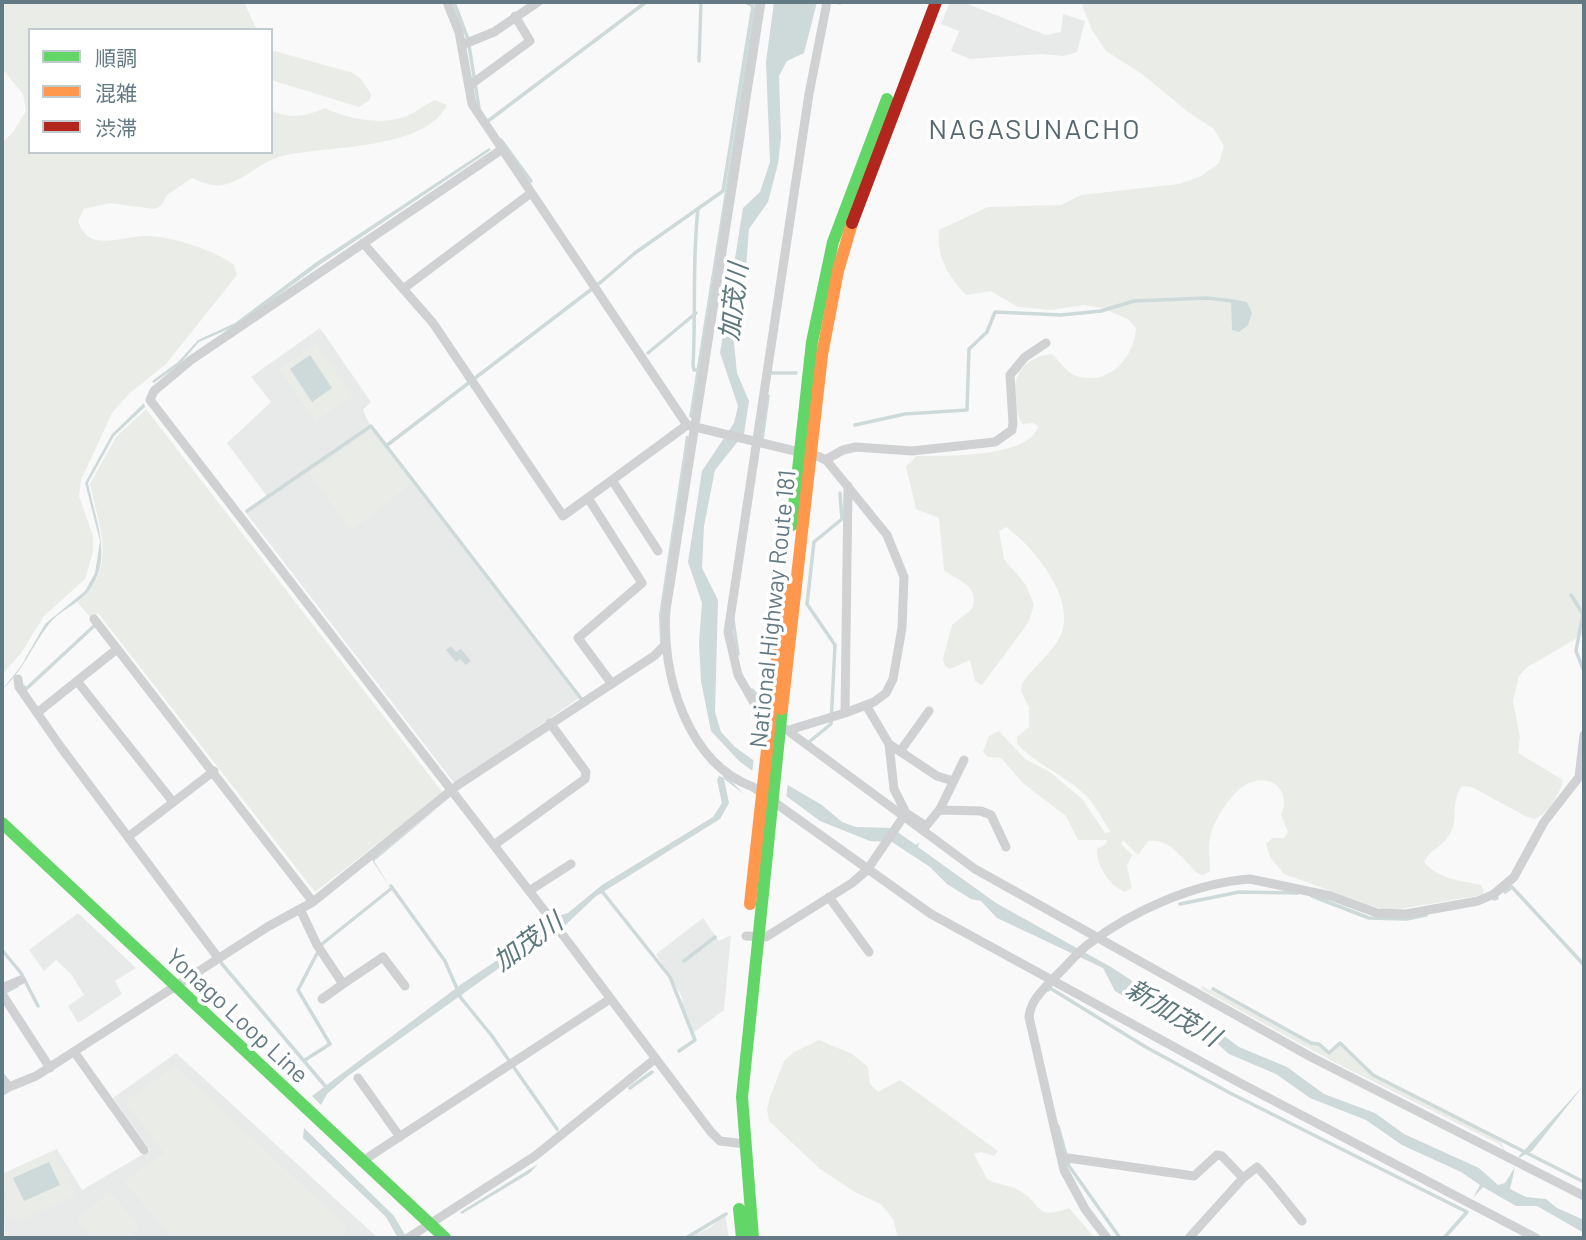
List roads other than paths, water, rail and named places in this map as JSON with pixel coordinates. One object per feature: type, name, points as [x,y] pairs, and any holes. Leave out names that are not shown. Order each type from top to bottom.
[{"type":"main road","name":"National Highway Route 181","points":[[753,1238],[735,1071],[767,793],[780,723],[806,452],[812,342],[833,242],[925,2]]},
{"type":"main road","name":"National Highway Route 181","points":[[806,452],[838,271],[856,209],[936,2]]},
{"type":"main road","name":"Yonago Loop Line","points":[[2,823],[444,1238]]},
{"type":"main road","name":"National Highway Route 181","points":[[741,1144],[742,1238]]},
{"type":"street","points":[[447,2],[462,45],[472,104],[500,150],[693,427],[753,444],[806,452],[825,460],[887,535],[905,584],[902,628],[893,679],[886,693],[845,713],[780,723]]},
{"type":"street","points":[[462,45],[494,32],[538,2]]},
{"type":"street","points":[[761,2],[666,610],[665,645],[669,677],[696,735],[729,774],[767,793],[931,914],[1055,978],[1240,1083],[1536,1238]]},
{"type":"street","points":[[827,2],[809,94],[753,444],[727,632],[743,686],[757,708],[903,818],[975,869],[1093,941],[1311,1057],[1584,1196]]},
{"type":"street","points":[[469,86],[530,41],[516,16]]},
{"type":"street","points":[[500,150],[191,360],[155,391],[150,400],[494,845],[716,1139],[741,1144]]},
{"type":"street","points":[[403,289],[531,193]]},
{"type":"street","points":[[363,243],[433,323],[563,516],[693,427]]},
{"type":"street","points":[[825,460],[843,450],[856,447],[912,451],[995,442],[1004,438],[1012,430],[1010,375],[1026,357],[1046,343]]},
{"type":"street","points":[[612,480],[658,551]]},
{"type":"street","points":[[845,713],[848,486]]},
{"type":"street","points":[[588,498],[642,583],[638,590],[578,638],[612,684]]},
{"type":"street","points":[[94,619],[313,902]]},
{"type":"street","points":[[2,1078],[5,1089],[50,1068],[313,902],[452,791],[612,684],[665,645]]},
{"type":"street","points":[[37,713],[117,649]]},
{"type":"street","points":[[18,678],[19,687],[37,713],[219,959]]},
{"type":"street","points":[[78,681],[173,803]]},
{"type":"street","points":[[866,705],[889,744],[894,789],[903,818]]},
{"type":"street","points":[[901,750],[929,711]]},
{"type":"street","points":[[494,845],[585,779],[586,772],[550,723]]},
{"type":"street","points":[[1107,1238],[1078,1199],[1061,1157],[1029,1017],[1034,1001],[1055,978],[1093,941],[1118,925],[1180,895],[1238,880],[1250,879],[1319,893],[1377,913],[1406,914],[1487,898],[1514,877],[1544,822],[1579,777],[1584,735]]},
{"type":"street","points":[[889,744],[937,776],[953,781]]},
{"type":"street","points":[[903,818],[926,826],[939,810],[964,760]]},
{"type":"street","points":[[128,837],[214,771]]},
{"type":"street","points":[[939,810],[981,811],[991,815],[1006,847]]},
{"type":"street","points":[[751,936],[766,937],[829,897],[868,868],[903,818]]},
{"type":"street","points":[[529,891],[571,864]]},
{"type":"street","points":[[829,897],[870,952]]},
{"type":"street","points":[[300,909],[317,945],[342,984]]},
{"type":"street","points":[[321,999],[383,957],[405,986]]},
{"type":"street","points":[[2,988],[21,979]]},
{"type":"street","points":[[2,994],[50,1068]]},
{"type":"street","points":[[362,1162],[610,999]]},
{"type":"street","points":[[75,1053],[144,1150]]},
{"type":"street","points":[[408,1238],[535,1156],[655,1059]]},
{"type":"street","points":[[358,1078],[400,1137]]},
{"type":"street","points":[[1061,1157],[1194,1176],[1217,1155],[1222,1156],[1244,1178]]},
{"type":"street","points":[[1189,1238],[1257,1167],[1286,1196],[1288,1204],[1302,1222]]},
{"type":"street","points":[[424,1238],[429,1225]]},
{"type":"water","points":[[755,2],[760,2],[693,418],[689,417]]},
{"type":"water","points":[[774,2],[817,2],[804,53],[787,61],[779,76],[781,138],[778,164],[768,202],[749,229],[744,293],[733,333],[737,373],[749,401],[744,434],[715,470],[704,526],[702,568],[718,600],[715,712],[721,732],[735,747],[786,784],[822,805],[842,822],[856,827],[892,828],[916,845],[919,842],[918,847],[996,903],[1111,967],[1131,980],[1142,995],[1170,1003],[1199,1017],[1239,1047],[1287,1067],[1324,1094],[1375,1113],[1404,1134],[1479,1168],[1498,1185],[1505,1183],[1515,1167],[1510,1189],[1526,1197],[1546,1199],[1557,1208],[1584,1220],[1584,1233],[1537,1206],[1516,1206],[1483,1187],[1473,1198],[1480,1185],[1461,1172],[1402,1145],[1366,1120],[1310,1098],[1276,1074],[1229,1054],[1204,1032],[1176,1017],[1155,1008],[1140,1006],[1115,991],[1103,968],[997,918],[981,901],[971,899],[947,884],[930,867],[892,842],[870,841],[820,821],[739,761],[711,731],[701,681],[699,643],[702,603],[688,562],[702,471],[734,423],[738,406],[720,353],[743,208],[760,192],[770,162],[766,62]]},
{"type":"water","points":[[489,148],[491,150],[318,266],[238,325],[199,342],[180,364],[154,383],[152,381],[178,362],[198,340],[235,323],[315,263]]},
{"type":"water","points":[[1231,299],[1247,302],[1252,313],[1248,325],[1239,332],[1232,330]]},
{"type":"water","points":[[310,355],[332,388],[312,402],[290,369]]},
{"type":"water","points":[[144,403],[145,407],[114,436],[88,483],[101,540],[100,567],[95,581],[83,597],[49,624],[16,675],[2,690],[21,666],[45,624],[85,591],[95,573],[100,541],[85,483],[112,434]]},
{"type":"water","points":[[686,436],[689,436],[663,643],[660,643],[659,615]]},
{"type":"water","points":[[451,646],[456,652],[461,649],[471,661],[466,665],[460,659],[456,662],[446,650]]},
{"type":"water","name":"加茂川","points":[[718,768],[744,794],[724,779],[729,803],[720,819],[595,897],[556,934],[534,943],[348,1076],[327,1094],[321,1105],[312,1096],[463,983],[541,931],[557,916],[568,913],[602,885],[713,817],[722,803],[717,780],[719,776],[724,778]]},
{"type":"water","points":[[445,802],[374,861],[392,890],[372,860]]},
{"type":"water","points":[[1584,1085],[1532,1151],[1519,1158],[1519,1156]]},
{"type":"water","points":[[304,1128],[394,1216],[407,1238],[398,1238],[386,1217],[303,1138]]},
{"type":"water","points":[[49,1162],[60,1185],[24,1201],[13,1178]]},
{"type":"water","points":[[538,1164],[530,1173],[462,1214],[460,1212]]},
{"type":"waterway","points":[[454,2],[468,39],[479,108]]},
{"type":"waterway","points":[[488,121],[646,2]]},
{"type":"waterway","points":[[699,61],[701,2]]},
{"type":"waterway","points":[[386,446],[635,253],[723,191],[753,6],[745,2]]},
{"type":"waterway","points":[[501,140],[531,181]]},
{"type":"waterway","points":[[698,209],[693,365],[694,370],[698,370]]},
{"type":"waterway","points":[[855,425],[905,414],[967,410],[969,349],[987,332],[995,312],[1061,315],[1101,311],[1134,301],[1207,298],[1233,301]]},
{"type":"waterway","points":[[648,353],[696,313]]},
{"type":"waterway","points":[[769,373],[796,373]]},
{"type":"waterway","points":[[762,440],[768,396]]},
{"type":"waterway","points":[[247,511],[371,426],[583,701]]},
{"type":"waterway","points":[[809,742],[831,724],[835,645],[807,604],[814,542],[842,519],[840,493]]},
{"type":"waterway","points":[[1571,595],[1583,614],[1576,651],[1584,671]]},
{"type":"waterway","points":[[733,620],[738,654]]},
{"type":"waterway","points":[[23,686],[26,689],[94,626]]},
{"type":"waterway","points":[[752,690],[764,703]]},
{"type":"waterway","points":[[391,886],[445,961],[461,998],[492,1036],[557,1129]]},
{"type":"waterway","points":[[1505,892],[1512,887],[1584,965]]},
{"type":"waterway","points":[[305,1060],[330,1044],[298,990],[322,944],[392,888]]},
{"type":"waterway","points":[[601,890],[670,977],[695,1040],[679,1051]]},
{"type":"waterway","points":[[1180,904],[1239,892],[1298,893]]},
{"type":"waterway","points":[[1312,896],[1369,918],[1407,919],[1426,915]]},
{"type":"waterway","points":[[684,961],[715,937]]},
{"type":"waterway","points":[[2,950],[21,973],[38,1006]]},
{"type":"waterway","points":[[222,964],[326,1087]]},
{"type":"waterway","points":[[2,994],[17,986]]},
{"type":"waterway","points":[[1048,990],[1050,988],[1144,1046],[1230,1093],[1467,1212]]},
{"type":"waterway","points":[[1213,989],[1311,1043],[1319,1044],[1329,1053],[1340,1043],[1373,1075],[1584,1182]]},
{"type":"waterway","points":[[630,1088],[652,1072]]},
{"type":"waterway","points":[[1058,1126],[1069,1166],[1120,1238]]},
{"type":"waterway","points":[[1444,1238],[1467,1212]]},
{"type":"waterway","points":[[686,1238],[726,1214]]},
{"type":"district","name":"NAGASUNACHO","points":[[1035,130]]},
{"type":"water label","name":"新加茂川","points":[[1173,1013]]}]
